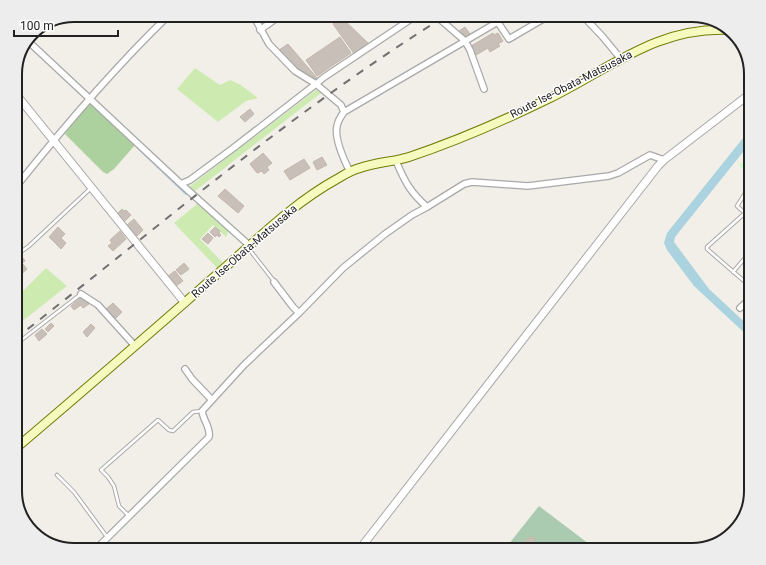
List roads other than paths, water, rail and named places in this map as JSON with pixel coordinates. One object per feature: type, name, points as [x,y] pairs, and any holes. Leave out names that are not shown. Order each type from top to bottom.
[{"type":"main road","name":"Route Ise-Obata-Matsusaka","points":[[22,443],[218,275],[248,246],[297,205],[323,187],[350,172],[369,165],[396,161],[441,145],[502,120],[550,98],[648,45],[675,35],[701,30],[720,30]]},
{"type":"street","points":[[22,179],[90,98],[162,22]]},
{"type":"street","points":[[256,22],[269,44],[295,71],[316,84],[340,105],[344,112]]},
{"type":"street","points":[[260,30],[271,22]]},
{"type":"street","points":[[181,184],[190,180],[323,78],[407,22]]},
{"type":"street","points":[[443,22],[465,41],[470,50],[484,89]]},
{"type":"street","points":[[350,172],[343,157],[336,127],[344,112],[496,23],[500,24],[509,39],[538,22]]},
{"type":"street","points":[[589,22],[621,60]]},
{"type":"street","points":[[31,44],[248,246]]},
{"type":"street","points":[[364,543],[664,160],[744,98]]},
{"type":"street","points":[[22,101],[185,303]]},
{"type":"street","points":[[102,543],[209,437],[210,433],[202,411],[244,365],[344,268],[385,234],[412,215],[464,184],[472,182],[528,186],[609,176],[618,173],[650,156],[664,160]]},
{"type":"street","points":[[396,161],[404,181],[414,195],[427,207]]},
{"type":"street","points":[[274,282],[299,313]]},
{"type":"street","points":[[81,294],[98,305],[135,346]]},
{"type":"street","points":[[740,308],[744,304]]},
{"type":"street","points":[[185,369],[192,379],[212,400]]},
{"type":"lane","points":[[22,251],[91,187]]},
{"type":"lane","points":[[744,195],[737,206],[744,212]]},
{"type":"lane","points":[[744,214],[707,247],[707,249],[744,281]]},
{"type":"lane","points":[[248,246],[274,282]]},
{"type":"lane","points":[[733,272],[744,259]]},
{"type":"lane","points":[[22,340],[81,294]]},
{"type":"lane","points":[[129,517],[119,506],[114,486],[101,470],[158,420],[169,430],[173,431],[193,412],[202,411]]},
{"type":"lane","points":[[57,475],[74,492],[107,538]]},
{"type":"water","points":[[744,137],[744,151],[675,237],[674,242],[709,289],[744,322],[744,332],[694,286],[667,250],[664,243],[667,233]]},
{"type":"waterway","points":[[138,148],[186,194]]},
{"type":"railway","points":[[22,333],[281,130],[335,90],[436,22]]}]
